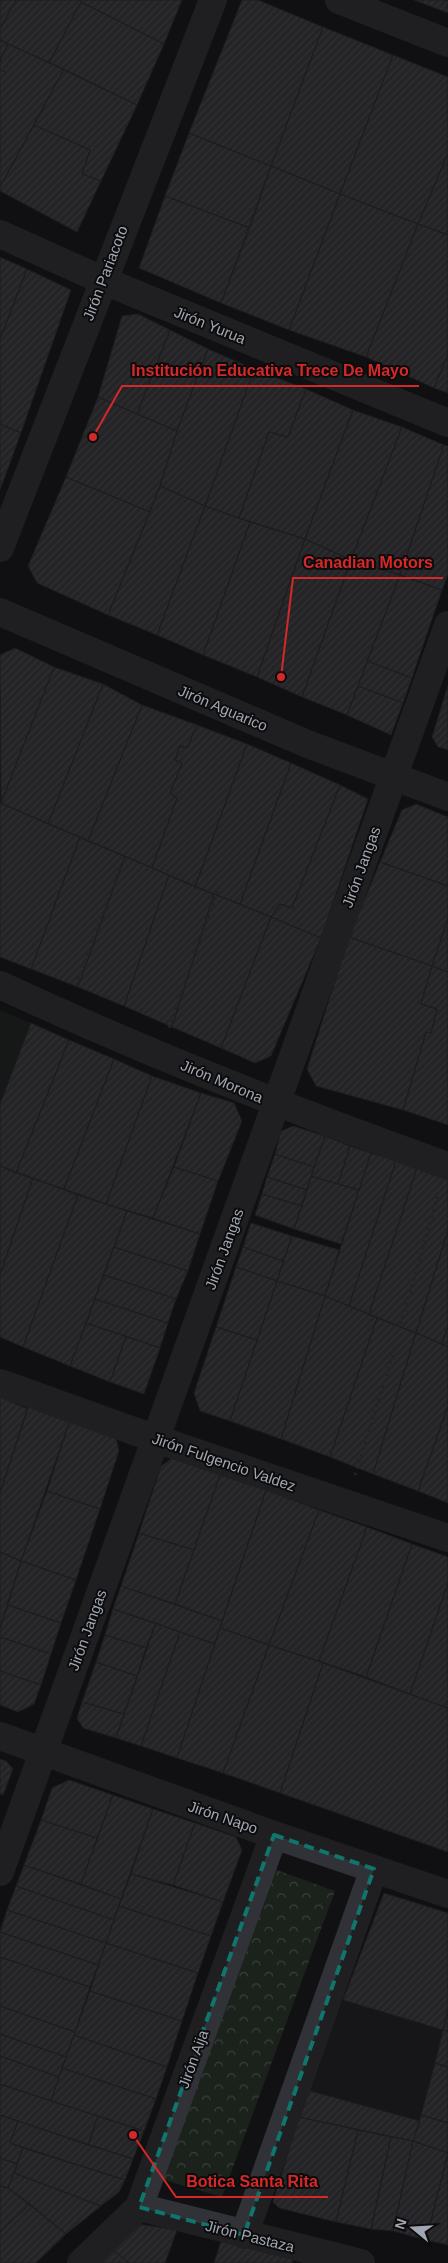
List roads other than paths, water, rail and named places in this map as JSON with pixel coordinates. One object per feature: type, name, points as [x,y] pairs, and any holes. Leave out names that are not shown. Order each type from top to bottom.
[{"type":"street","name":"Jirón Pariacoto","points":[[0,548],[102,280],[213,0]]},
{"type":"street","points":[[339,0],[448,43]]},
{"type":"street","name":"Jirón Yurua","points":[[0,234],[102,280],[448,423]]},
{"type":"street","name":"Jirón Aguarico","points":[[0,612],[305,743],[393,778],[448,797]]},
{"type":"street","name":"Jirón Jangas","points":[[0,1872],[448,625]]},
{"type":"street","name":"Jirón Morona","points":[[0,985],[65,1015],[276,1103],[447,1166]]},
{"type":"street","name":"Jirón Fulgencio Valdez","points":[[0,1383],[156,1439],[448,1538]]},
{"type":"street","name":"Jirón Napo","points":[[0,1736],[274,1835],[448,1894]]},
{"type":"street","name":"Jirón Aija","points":[[81,2263],[139,2207],[274,1835]]},
{"type":"street","points":[[244,2235],[374,1869]]},
{"type":"street","name":"Jirón Pastaza","points":[[139,2207],[244,2235],[316,2258],[361,2263]]},
{"type":"place","name":"Institución Educativa Trece De Mayo","points":[[93,437]]},
{"type":"place","name":"Canadian Motors","points":[[281,677]]},
{"type":"place","name":"Botica Santa Rita","points":[[133,2135]]}]
